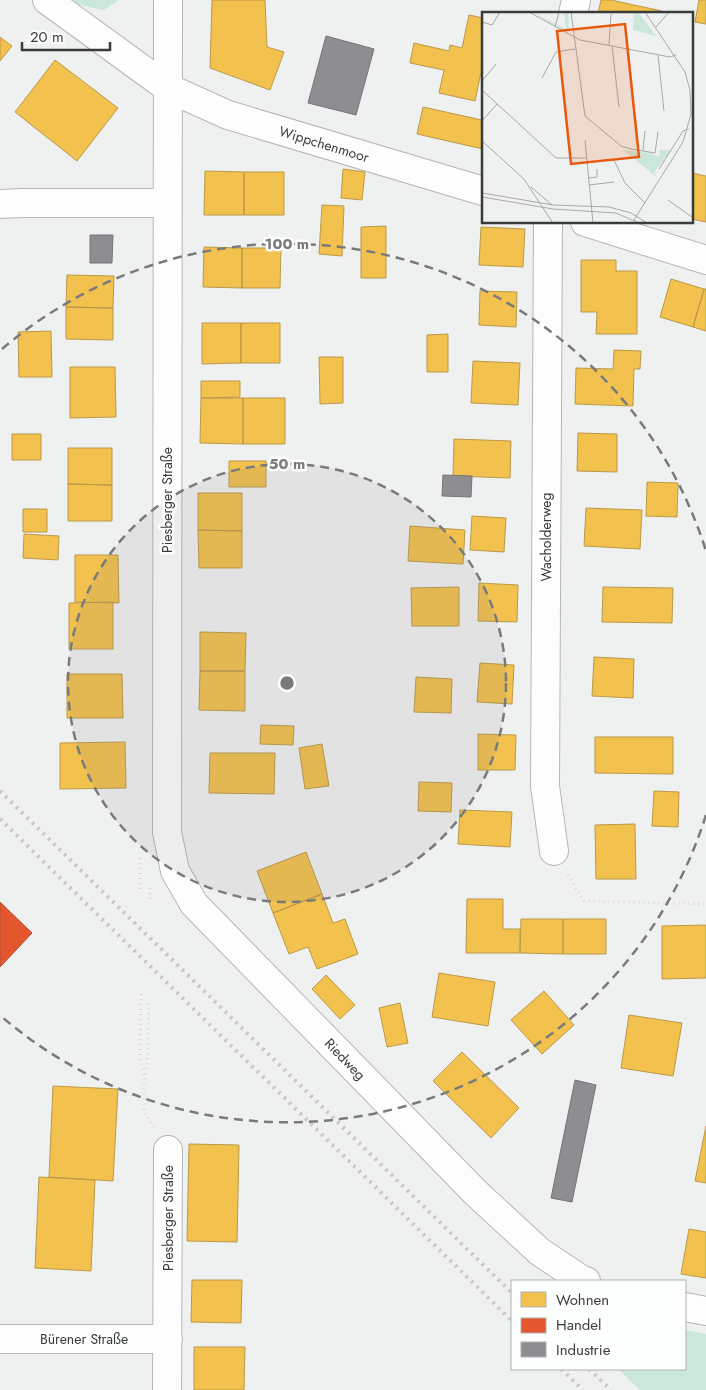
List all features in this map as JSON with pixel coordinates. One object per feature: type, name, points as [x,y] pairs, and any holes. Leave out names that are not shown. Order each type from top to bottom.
[{"type":"street","name":"Wippchenmoor","points":[[47,0],[168,88],[228,115],[482,190]]},
{"type":"street","name":"Piesberger Straße","points":[[167,797],[168,0]]},
{"type":"street","points":[[0,204],[167,203]]},
{"type":"street","name":"Wacholderweg","points":[[548,224],[545,786],[554,851]]},
{"type":"street","points":[[591,224],[706,260]]},
{"type":"street","name":"Riedweg","points":[[167,797],[167,832],[175,870],[194,904],[476,1193],[540,1252],[582,1280]]},
{"type":"street","name":"Piesberger Straße","points":[[168,1150],[168,1390]]},
{"type":"street","points":[[686,1307],[706,1311]]},
{"type":"street","name":"Bürener Straße","points":[[0,1339],[168,1339]]},
{"type":"path","points":[[554,851],[584,901],[706,904]]},
{"type":"path","name":"Piesberger Straße","points":[[141,994],[140,1056],[144,1077],[144,1112],[168,1150]]},
{"type":"path","points":[[144,1077],[148,1057],[148,1002]]},
{"type":"green space","points":[[73,0],[119,0],[104,10],[79,5]]},
{"type":"green space","points":[[686,1330],[706,1334],[706,1390],[640,1390],[619,1370],[686,1370]]},
{"type":"building: Wohnen","points":[[212,0],[265,0],[267,47],[284,52],[270,90],[210,68]]},
{"type":"building: Wohnen","points":[[601,0],[611,0],[662,11],[662,12],[598,12]]},
{"type":"building: Wohnen","points":[[699,0],[706,0],[706,24],[695,22]]},
{"type":"building: Wohnen","points":[[469,15],[482,18],[482,68],[475,101],[439,93],[444,70],[410,63],[414,43],[449,51],[450,45],[462,48]]},
{"type":"building: Wohnen","points":[[0,37],[12,46],[0,61]]},
{"type":"building: Wohnen","points":[[55,60],[118,108],[77,161],[15,112]]},
{"type":"building: Wohnen","points":[[423,107],[482,120],[482,149],[417,134]]},
{"type":"building: Wohnen","points":[[343,169],[365,172],[362,200],[341,198]]},
{"type":"building: Wohnen","points":[[205,171],[244,172],[244,215],[204,215]]},
{"type":"building: Wohnen","points":[[244,172],[284,172],[284,215],[244,215]]},
{"type":"building: Wohnen","points":[[694,173],[706,176],[706,222],[694,219]]},
{"type":"building: Wohnen","points":[[322,205],[344,206],[342,256],[319,254]]},
{"type":"building: Wohnen","points":[[386,226],[386,278],[361,278],[361,227]]},
{"type":"building: Wohnen","points":[[481,227],[525,229],[523,267],[479,265]]},
{"type":"building: Wohnen","points":[[204,247],[242,248],[242,288],[203,287]]},
{"type":"building: Wohnen","points":[[242,248],[281,248],[280,288],[242,288]]},
{"type":"building: Wohnen","points":[[581,260],[616,260],[616,271],[637,271],[637,334],[596,334],[597,312],[581,312]]},
{"type":"building: Wohnen","points":[[67,275],[114,276],[113,308],[66,307]]},
{"type":"building: Wohnen","points":[[671,279],[704,289],[693,327],[660,317]]},
{"type":"building: Wohnen","points":[[704,289],[706,289],[706,331],[693,327]]},
{"type":"building: Wohnen","points":[[480,291],[517,292],[516,327],[479,325]]},
{"type":"building: Wohnen","points":[[66,307],[113,308],[113,340],[66,339]]},
{"type":"building: Wohnen","points":[[202,323],[241,323],[241,363],[202,364]]},
{"type":"building: Wohnen","points":[[241,323],[280,323],[280,363],[241,363]]},
{"type":"building: Wohnen","points":[[51,331],[52,377],[19,377],[18,332]]},
{"type":"building: Wohnen","points":[[448,334],[448,372],[427,372],[427,335]]},
{"type":"building: Wohnen","points":[[614,350],[641,351],[640,369],[634,369],[633,406],[575,404],[576,368],[613,369]]},
{"type":"building: Wohnen","points":[[319,357],[343,357],[343,403],[320,404]]},
{"type":"building: Wohnen","points":[[473,361],[520,363],[518,405],[471,403]]},
{"type":"building: Wohnen","points":[[70,367],[115,367],[116,417],[70,418]]},
{"type":"building: Wohnen","points":[[201,381],[240,381],[240,397],[201,398]]},
{"type":"building: Wohnen","points":[[201,398],[243,398],[243,444],[200,443]]},
{"type":"building: Wohnen","points":[[243,398],[285,398],[285,444],[243,444]]},
{"type":"building: Wohnen","points":[[578,433],[617,434],[617,472],[577,471]]},
{"type":"building: Wohnen","points":[[12,434],[41,434],[41,460],[12,460]]},
{"type":"building: Wohnen","points":[[454,439],[511,441],[510,478],[453,476]]},
{"type":"building: Wohnen","points":[[68,448],[112,448],[112,485],[68,484]]},
{"type":"building: Wohnen","points":[[229,461],[266,461],[266,487],[229,487]]},
{"type":"building: Wohnen","points":[[647,482],[678,483],[677,517],[646,516]]},
{"type":"building: Wohnen","points":[[68,484],[112,485],[112,521],[68,521]]},
{"type":"building: Wohnen","points":[[198,493],[242,493],[242,531],[198,530]]},
{"type":"building: Wohnen","points":[[586,508],[642,510],[640,549],[584,546]]},
{"type":"building: Wohnen","points":[[23,509],[47,509],[47,532],[23,532]]},
{"type":"building: Wohnen","points":[[472,516],[506,518],[504,552],[470,550]]},
{"type":"building: Wohnen","points":[[410,526],[465,530],[463,564],[408,561]]},
{"type":"building: Wohnen","points":[[198,530],[242,531],[242,568],[199,568]]},
{"type":"building: Wohnen","points":[[24,534],[59,536],[58,560],[23,558]]},
{"type":"building: Wohnen","points":[[75,555],[118,555],[119,603],[75,602]]},
{"type":"building: Wohnen","points":[[479,583],[518,585],[517,622],[478,621]]},
{"type":"building: Wohnen","points":[[459,587],[459,626],[412,626],[411,588]]},
{"type":"building: Wohnen","points":[[603,587],[673,588],[672,623],[602,622]]},
{"type":"building: Wohnen","points":[[113,602],[113,649],[69,649],[69,603]]},
{"type":"building: Wohnen","points":[[200,632],[246,633],[245,671],[200,671]]},
{"type":"building: Wohnen","points":[[594,657],[634,659],[633,698],[592,696]]},
{"type":"building: Wohnen","points":[[480,663],[514,665],[512,704],[477,702]]},
{"type":"building: Wohnen","points":[[200,671],[245,671],[245,711],[199,710]]},
{"type":"building: Wohnen","points":[[67,674],[122,674],[123,718],[67,718]]},
{"type":"building: Wohnen","points":[[416,677],[452,679],[451,713],[414,712]]},
{"type":"building: Wohnen","points":[[261,725],[294,726],[293,745],[260,744]]},
{"type":"building: Wohnen","points":[[478,734],[516,735],[515,770],[478,770]]},
{"type":"building: Wohnen","points":[[595,737],[673,737],[673,774],[595,773]]},
{"type":"building: Wohnen","points":[[125,742],[126,788],[60,789],[60,743]]},
{"type":"building: Wohnen","points":[[322,744],[329,786],[305,789],[299,748]]},
{"type":"building: Wohnen","points":[[210,753],[275,753],[274,794],[209,793]]},
{"type":"building: Wohnen","points":[[419,782],[452,783],[451,812],[418,811]]},
{"type":"building: Wohnen","points":[[654,791],[679,792],[678,827],[652,826]]},
{"type":"building: Wohnen","points":[[460,810],[512,812],[510,847],[458,844]]},
{"type":"building: Wohnen","points":[[635,824],[636,879],[596,879],[595,825]]},
{"type":"building: Wohnen","points":[[306,852],[322,894],[273,913],[257,871]]},
{"type":"building: Wohnen","points":[[322,894],[333,923],[345,919],[358,954],[317,969],[308,947],[289,954],[273,913]]},
{"type":"building: Wohnen","points":[[467,899],[503,899],[503,929],[520,929],[520,953],[466,953]]},
{"type":"building: Wohnen","points":[[521,919],[563,919],[563,954],[520,953]]},
{"type":"building: Wohnen","points":[[563,919],[606,919],[606,954],[563,954]]},
{"type":"building: Wohnen","points":[[706,925],[706,978],[662,979],[662,926]]},
{"type":"building: Wohnen","points":[[439,973],[495,982],[488,1026],[432,1017]]},
{"type":"building: Wohnen","points":[[326,975],[355,1005],[340,1019],[312,989]]},
{"type":"building: Wohnen","points":[[544,991],[574,1025],[542,1054],[511,1020]]},
{"type":"building: Wohnen","points":[[400,1003],[408,1043],[387,1047],[379,1008]]},
{"type":"building: Wohnen","points":[[629,1015],[682,1023],[673,1076],[621,1068]]},
{"type":"building: Wohnen","points":[[462,1052],[519,1108],[491,1138],[433,1081]]},
{"type":"building: Wohnen","points":[[53,1086],[118,1089],[113,1181],[49,1177]]},
{"type":"building: Wohnen","points":[[706,1126],[706,1183],[695,1181]]},
{"type":"building: Wohnen","points":[[189,1144],[239,1145],[237,1242],[187,1241]]},
{"type":"building: Wohnen","points":[[39,1177],[95,1180],[91,1271],[35,1268]]},
{"type":"building: Wohnen","points":[[689,1229],[706,1232],[706,1278],[681,1274]]},
{"type":"building: Wohnen","points":[[192,1280],[242,1280],[241,1323],[191,1322]]},
{"type":"building: Wohnen","points":[[194,1347],[245,1347],[244,1390],[194,1390]]},
{"type":"building: Handel","points":[[0,902],[32,933],[0,967]]},
{"type":"building: Industrie","points":[[326,36],[374,49],[356,115],[308,103]]},
{"type":"building: Industrie","points":[[90,235],[113,235],[112,263],[90,263]]},
{"type":"building: Industrie","points":[[443,475],[472,476],[471,497],[442,496]]},
{"type":"building: Industrie","points":[[575,1080],[596,1085],[572,1202],[551,1198]]},
{"type":"railway","points":[[0,791],[511,1292]]},
{"type":"railway","points":[[0,819],[511,1320]]},
{"type":"railway","points":[[562,1370],[583,1390]]},
{"type":"railway","points":[[590,1370],[611,1390]]}]
